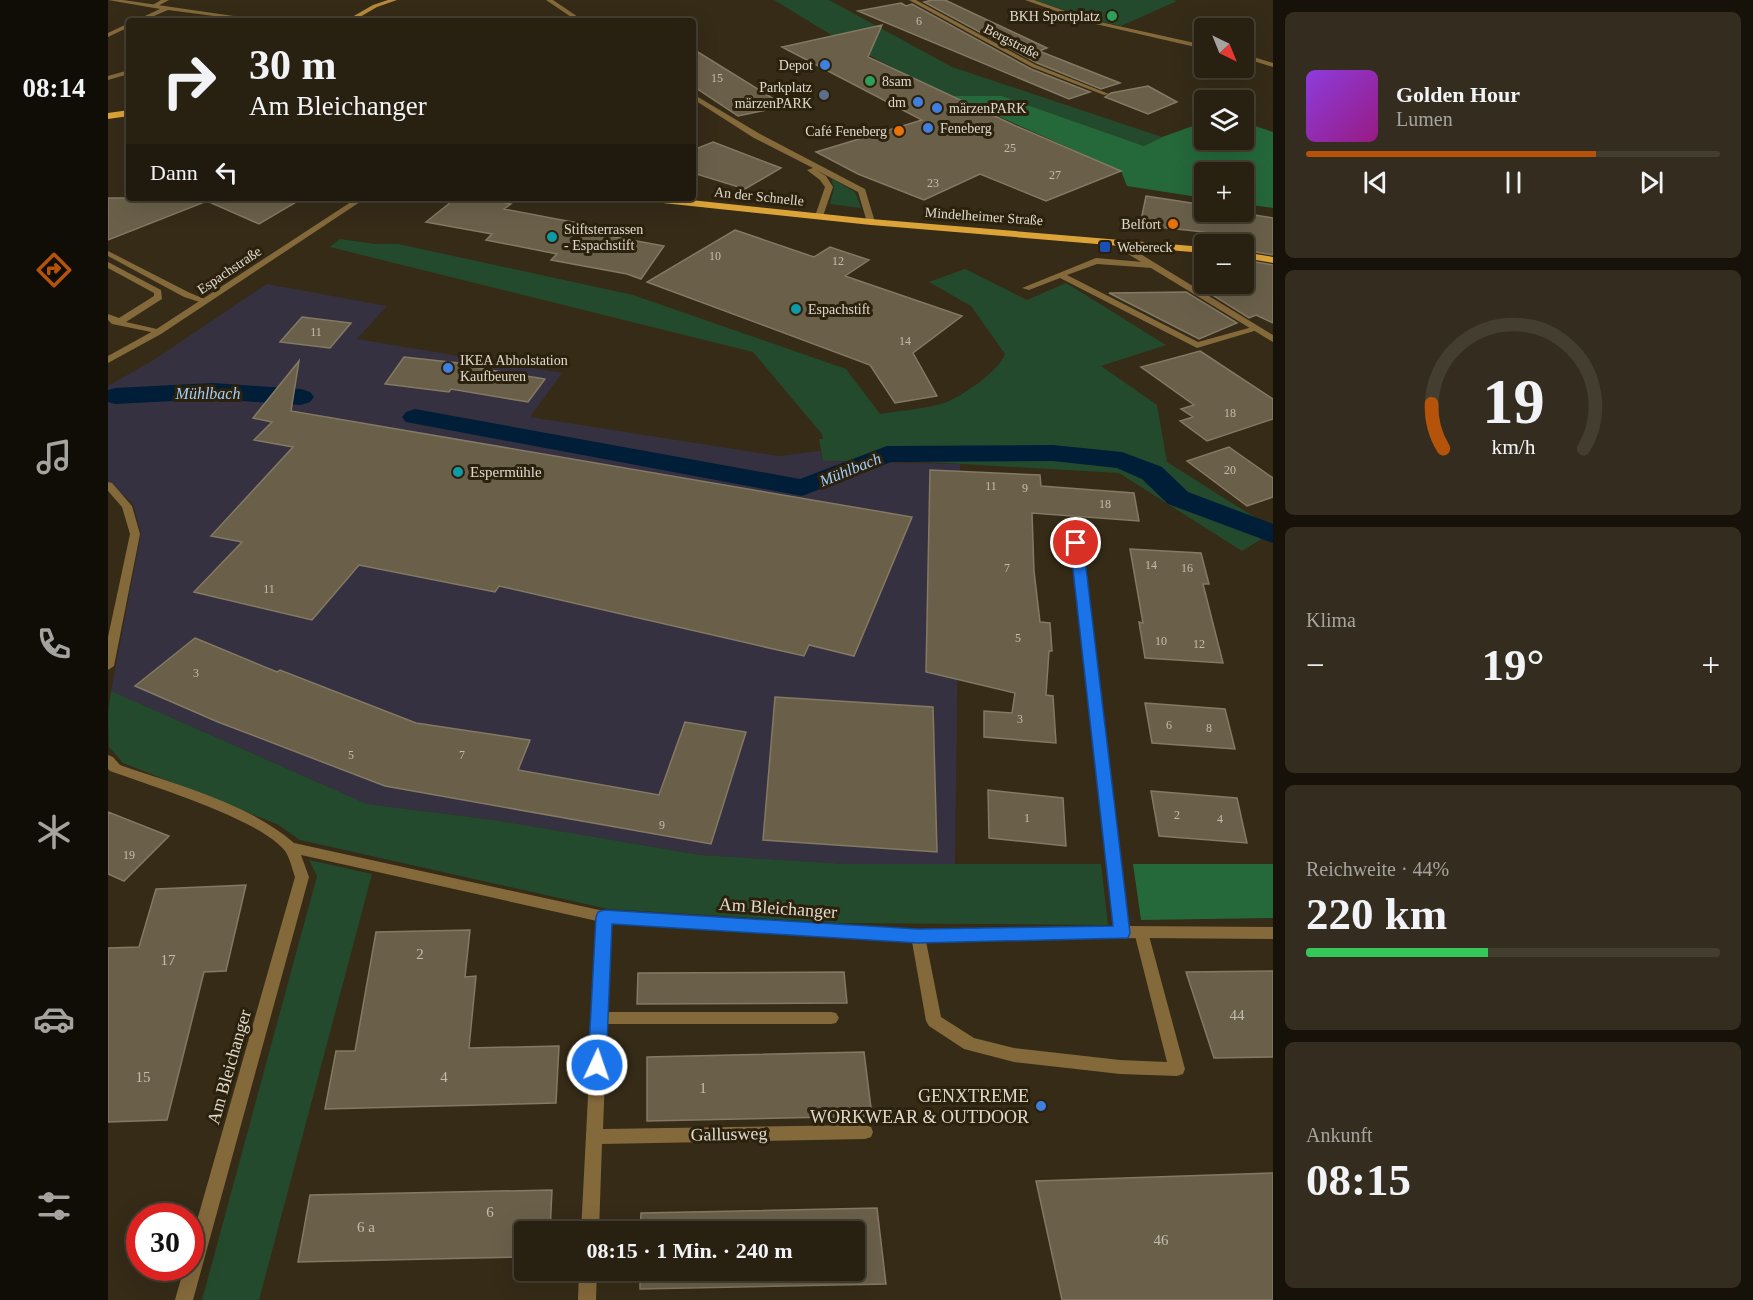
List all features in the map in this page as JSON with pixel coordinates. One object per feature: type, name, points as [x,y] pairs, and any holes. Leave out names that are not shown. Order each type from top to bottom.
[{"type":"main road","points":[[354,18],[394,0]]},
{"type":"main road","points":[[108,116],[126,113]]},
{"type":"main road","points":[[108,124],[126,114]]},
{"type":"main road","name":"An der Schnelle","points":[[673,201],[870,222]]},
{"type":"main road","name":"Mindelheimer Straße","points":[[870,222],[1194,249]]},
{"type":"main road","points":[[1254,257],[1273,260]]},
{"type":"street","points":[[110,0],[154,6],[166,4],[249,18]]},
{"type":"street","points":[[549,0],[576,18]]},
{"type":"street","name":"Bergstraße","points":[[912,0],[1034,66],[1106,94]]},
{"type":"street","points":[[1028,0],[1089,21],[1194,45]]},
{"type":"street","points":[[142,18],[166,4]]},
{"type":"street","points":[[108,35],[126,26]]},
{"type":"street","points":[[1254,59],[1273,65]]},
{"type":"street","points":[[108,78],[126,73]]},
{"type":"street","points":[[696,98],[735,124],[862,191],[870,222]]},
{"type":"street","points":[[793,156],[823,178],[829,187],[819,216]]},
{"type":"street","name":"Espachstraße","points":[[108,360],[158,332],[357,201]]},
{"type":"street","points":[[1118,241],[1152,265],[1273,339]]},
{"type":"street","points":[[108,253],[187,295],[206,301]]},
{"type":"street","points":[[1026,288],[1096,261],[1152,265]]},
{"type":"street","points":[[108,265],[158,292],[159,297],[119,322],[108,322]]},
{"type":"street","points":[[1061,274],[1197,345],[1256,328]]},
{"type":"street","points":[[108,317],[158,332]]},
{"type":"street","points":[[108,485],[127,506],[135,534],[108,666]]},
{"type":"street","points":[[1076,541],[1122,933]]},
{"type":"street","name":"Am Bleichanger","points":[[108,760],[115,768],[248,819],[270,831],[288,846],[303,877],[184,1300]]},
{"type":"street","name":"Am Bleichanger","points":[[288,846],[377,868],[604,917],[918,936],[1141,932],[1273,933]]},
{"type":"street","points":[[590,1221],[604,917]]},
{"type":"street","points":[[918,936],[934,1021],[970,1044],[1026,1056],[1120,1068],[1177,1069],[1141,932]]},
{"type":"street","points":[[599,1018],[831,1018]]},
{"type":"street","name":"Gallusweg","points":[[594,1137],[865,1132]]},
{"type":"street","points":[[587,1300],[588,1281]]},
{"type":"shaded area","points":[[267,284],[387,306],[357,339],[562,373],[530,417],[779,456],[820,451],[823,461],[960,464],[955,864],[845,864],[701,855],[494,820],[367,804],[111,691],[141,533],[133,504],[108,481],[108,386],[152,361]]},
{"type":"green space","points":[[774,0],[829,0],[952,67],[1162,137],[1144,146],[1002,96],[953,96],[833,36]]},
{"type":"green space","name":"BKH Sportplatz","points":[[1034,0],[1174,0],[1177,1],[1121,26]]},
{"type":"green space","points":[[953,96],[1002,96],[1144,146],[1194,126],[1194,150],[1254,150],[1254,125],[1273,132],[1273,208],[1254,205],[1254,162],[1194,162],[1194,196],[1127,186],[1121,171]]},
{"type":"green space","points":[[831,178],[855,192],[861,208],[830,204],[834,188]]},
{"type":"green space","points":[[340,239],[375,244],[398,244],[633,295],[846,369],[880,414],[949,401],[989,374],[1005,354],[971,306],[929,282],[965,269],[1027,300],[1066,283],[1166,345],[1101,366],[1157,405],[1167,462],[1273,529],[1273,532],[1242,551],[1119,473],[911,461],[823,461],[819,439],[823,439],[822,434],[753,352],[330,247]]},
{"type":"green space","points":[[111,691],[367,804],[494,820],[701,855],[845,864],[1101,864],[1108,925],[837,923],[608,909],[300,840],[277,824],[123,763],[109,747],[108,713]]},
{"type":"green space","points":[[309,860],[372,874],[259,1300],[202,1300],[317,876]]},
{"type":"green space","points":[[1133,864],[1273,864],[1273,918],[1141,920]]},
{"type":"building","points":[[945,0],[1047,48],[1039,51],[1120,83],[1101,89],[1037,63],[924,2]]},
{"type":"building","points":[[901,3],[906,6],[912,4],[1031,69],[1090,92],[1069,99],[858,11]]},
{"type":"building","points":[[882,25],[868,57],[1016,126],[1121,171],[1046,201],[980,174],[924,200],[858,174],[816,152],[922,120],[782,47]]},
{"type":"building","points":[[696,51],[785,106],[738,116],[696,88]]},
{"type":"building","points":[[1148,86],[1177,102],[1148,114],[1105,97],[1111,93]]},
{"type":"building","points":[[713,142],[781,168],[745,189],[696,174],[696,149]]},
{"type":"building","points":[[1146,196],[1194,203],[1194,222],[1254,222],[1254,215],[1273,218],[1273,255],[1254,252],[1254,234],[1207,234],[1140,225]]},
{"type":"building","points":[[108,198],[126,198],[126,201],[207,201],[108,240]]},
{"type":"building","points":[[207,201],[298,201],[259,224]]},
{"type":"building","name":"Stiftsterrassen - Espachstift","points":[[452,201],[496,201],[511,204],[504,209],[583,224],[577,230],[664,246],[641,279],[627,274],[551,260],[557,254],[486,240],[492,234],[426,222]]},
{"type":"building","points":[[735,230],[814,257],[830,247],[869,260],[845,276],[962,316],[913,353],[937,396],[895,403],[870,365],[647,282]]},
{"type":"building","points":[[1254,262],[1273,265],[1273,323],[1256,315],[1249,318],[1211,294],[1254,294]]},
{"type":"building","points":[[1186,292],[1237,323],[1199,339],[1109,293]]},
{"type":"building","points":[[302,317],[351,323],[330,348],[280,342]]},
{"type":"building","points":[[1200,351],[1273,399],[1273,419],[1207,441],[1180,421],[1193,417],[1181,409],[1194,405],[1141,367]]},
{"type":"building","points":[[404,357],[467,364],[466,366],[545,379],[528,402],[451,389],[449,392],[385,384]]},
{"type":"building","points":[[299,361],[291,411],[912,517],[854,656],[809,645],[804,656],[499,586],[495,592],[359,565],[312,620],[194,592],[242,542],[211,536],[293,447],[254,440],[272,422],[253,418]]},
{"type":"building","points":[[1229,447],[1273,478],[1273,497],[1247,506],[1187,461]]},
{"type":"building","points":[[930,470],[1040,475],[1041,486],[1134,493],[1139,521],[1032,513],[1034,571],[1040,622],[1050,623],[1052,651],[1049,651],[1046,695],[1053,696],[1056,743],[984,737],[984,711],[1012,713],[1015,693],[926,672]]},
{"type":"building","points":[[1130,549],[1201,553],[1209,584],[1203,584],[1223,663],[1145,658],[1139,622],[1143,623]]},
{"type":"building","points":[[195,638],[277,672],[280,670],[416,723],[530,740],[518,770],[659,795],[685,722],[746,732],[711,844],[385,786],[218,722],[135,686]]},
{"type":"building","points":[[775,697],[933,707],[937,852],[763,840]]},
{"type":"building","points":[[1145,703],[1225,709],[1235,749],[1152,743]]},
{"type":"building","points":[[988,790],[1063,798],[1066,846],[989,838]]},
{"type":"building","points":[[1151,791],[1237,798],[1247,843],[1159,836]]},
{"type":"building","points":[[108,812],[169,836],[124,881],[108,874]]},
{"type":"building","points":[[246,885],[226,971],[204,972],[167,1120],[108,1122],[108,948],[139,947],[156,889]]},
{"type":"building","points":[[470,930],[465,977],[476,976],[469,1048],[559,1046],[556,1103],[325,1109],[336,1051],[355,1051],[376,932]]},
{"type":"building","points":[[1273,971],[1273,1057],[1214,1058],[1186,972]]},
{"type":"building","points":[[844,972],[847,1003],[637,1004],[638,973]]},
{"type":"building","points":[[864,1052],[872,1116],[647,1121],[647,1057]]},
{"type":"building","points":[[1273,1173],[1273,1300],[1062,1300],[1036,1181]]},
{"type":"building","points":[[552,1190],[551,1221],[514,1221],[514,1257],[298,1262],[310,1195]]},
{"type":"building","points":[[877,1208],[886,1284],[640,1289],[640,1281],[865,1281],[865,1221],[641,1221],[641,1213]]},
{"type":"waterway","name":"Mühlbach","points":[[115,396],[213,391],[301,397]]},
{"type":"waterway","name":"Mühlbach","points":[[415,417],[802,488],[887,454],[1053,453],[1122,460],[1152,473],[1178,498],[1273,534]]},
{"type":"place","name":"BKH Sportplatz","points":[[1112,16]]},
{"type":"place","name":"Depot","points":[[825,65]]},
{"type":"place","name":"8sam","points":[[870,81]]},
{"type":"place","name":"Parkplatz märzenPARK","points":[[824,95]]},
{"type":"place","name":"dm","points":[[918,102]]},
{"type":"place","name":"märzenPARK","points":[[937,108]]},
{"type":"place","name":"Feneberg","points":[[928,128]]},
{"type":"place","name":"Café Feneberg","points":[[899,131]]},
{"type":"place","name":"Belfort","points":[[1173,224]]},
{"type":"place","name":"Stiftsterrassen - Espachstift","points":[[552,237]]},
{"type":"place","name":"Webereck","points":[[1105,247]]},
{"type":"place","name":"Espachstift","points":[[796,309]]},
{"type":"place","name":"IKEA Abholstation Kaufbeuren","points":[[448,368]]},
{"type":"place","name":"Espermühle","points":[[458,472]]},
{"type":"place","name":"GENXTREME WORKWEAR & OUTDOOR","points":[[1041,1106]]},
{"type":"route","points":[[597,1065],[604,917],[918,936],[1122,933],[1076,543]]}]
